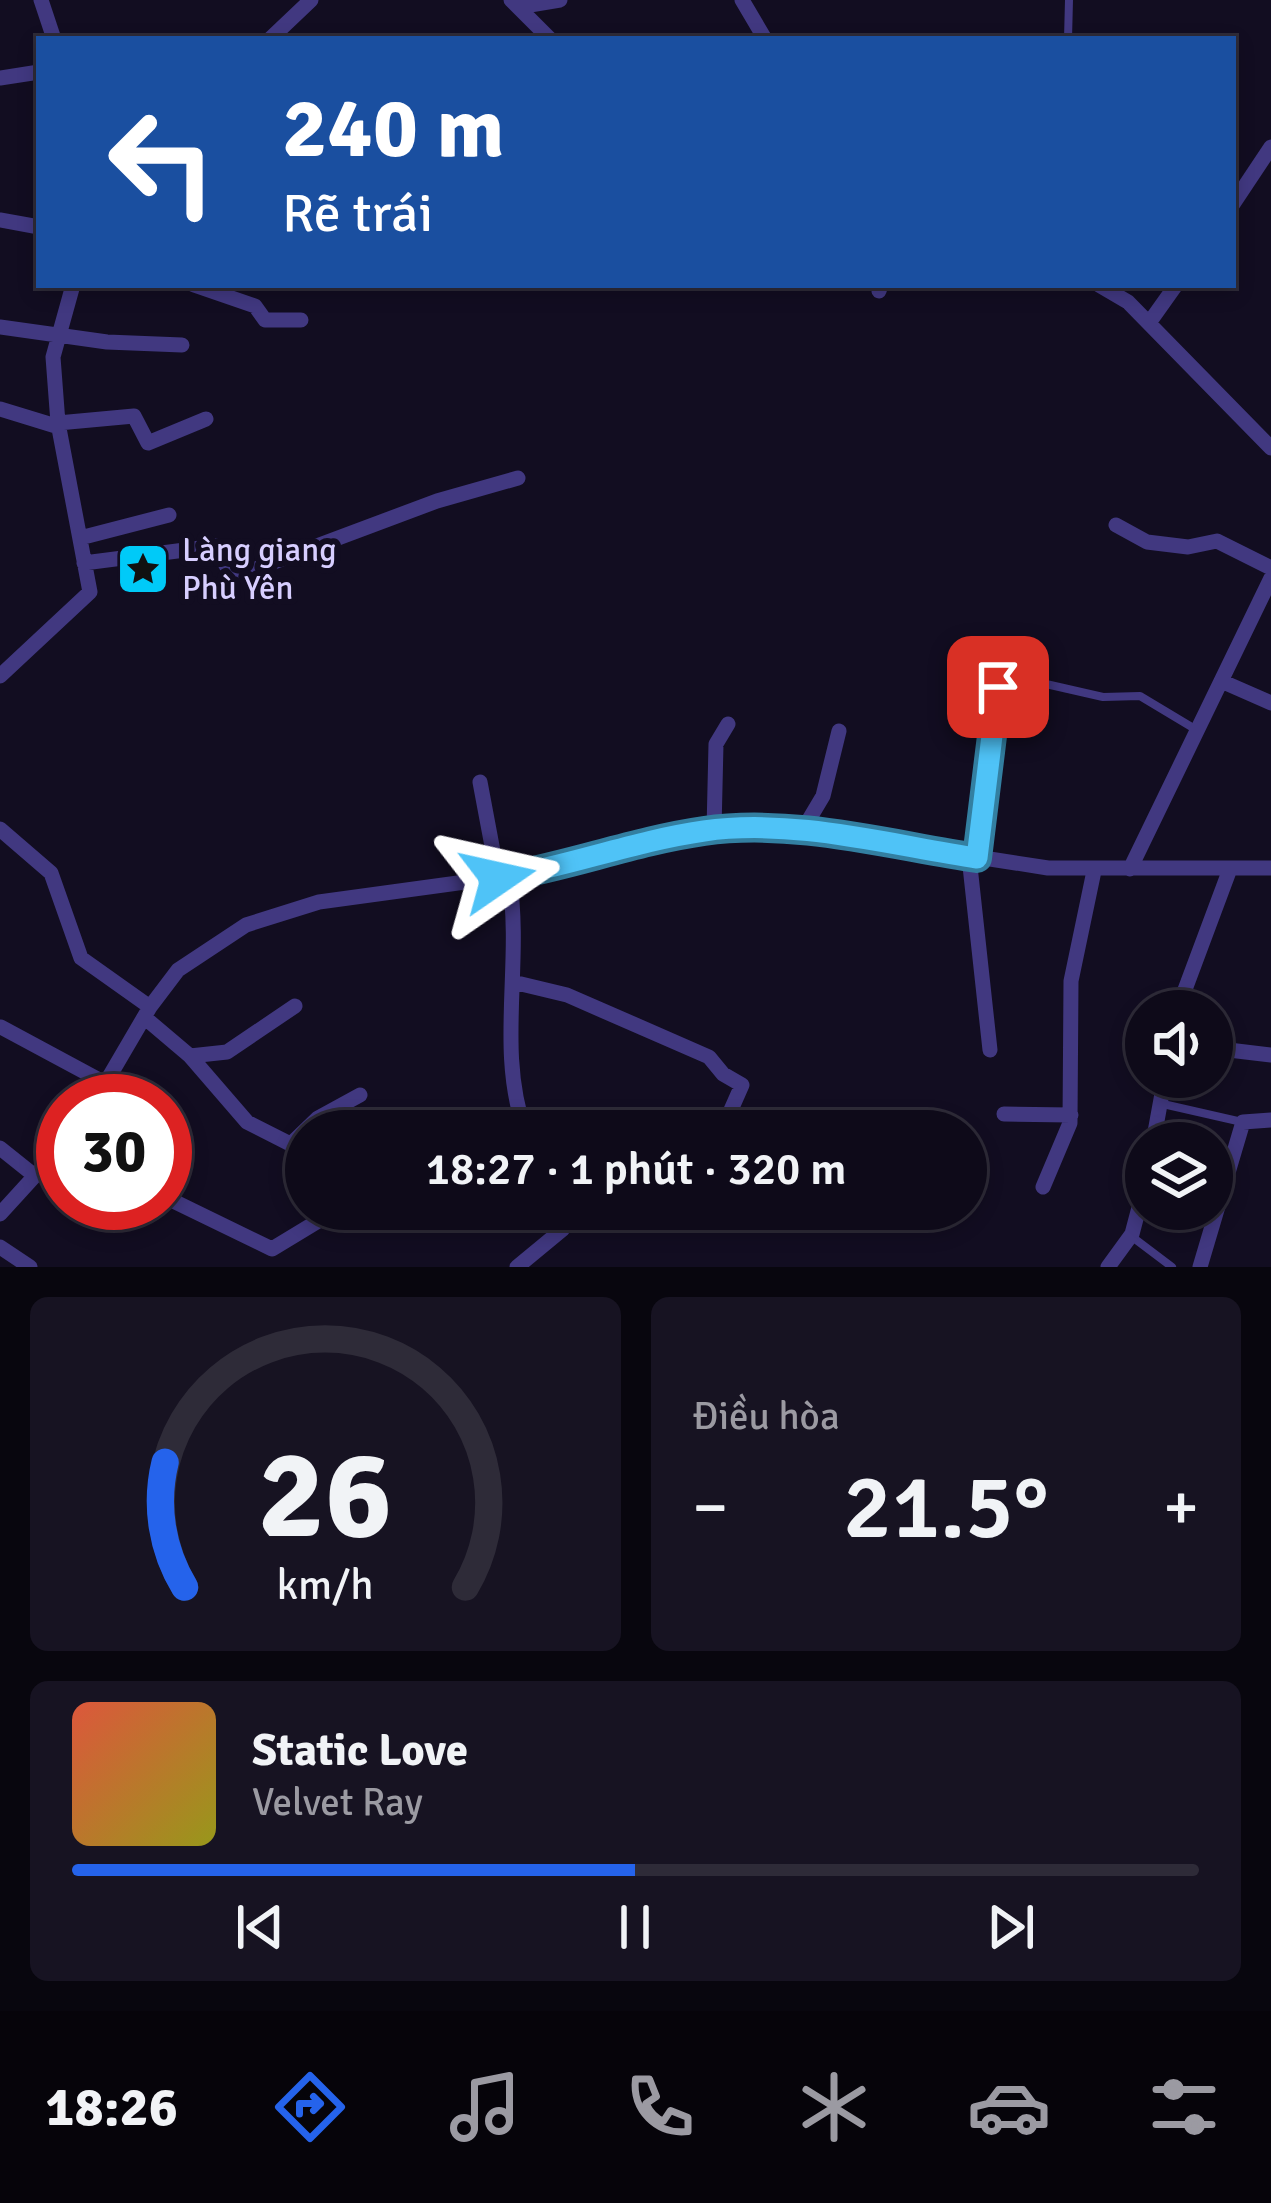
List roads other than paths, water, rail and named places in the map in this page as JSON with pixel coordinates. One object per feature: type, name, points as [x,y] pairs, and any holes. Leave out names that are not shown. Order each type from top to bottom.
[{"type":"street","points":[[41,0],[53,36]]},
{"type":"street","points":[[274,36],[311,0]]},
{"type":"street","points":[[515,3],[560,0]]},
{"type":"street","points":[[742,0],[763,36]]},
{"type":"street","points":[[515,3],[547,36]]},
{"type":"street","points":[[0,78],[36,72]]},
{"type":"street","points":[[1236,200],[1271,147]]},
{"type":"street","points":[[0,220],[36,226]]},
{"type":"street","points":[[0,676],[90,592],[58,425],[53,357],[72,288]]},
{"type":"street","points":[[203,288],[255,306],[265,320],[302,320]]},
{"type":"street","points":[[1109,288],[1271,448]]},
{"type":"street","points":[[1149,323],[1174,288]]},
{"type":"street","points":[[0,327],[182,345]]},
{"type":"street","points":[[0,409],[58,425],[134,416],[148,443],[206,419]]},
{"type":"street","points":[[84,563],[216,546],[228,569],[242,574],[436,501],[518,478]]},
{"type":"street","points":[[80,538],[169,515]]},
{"type":"street","points":[[1116,525],[1147,542],[1188,547],[1217,541],[1271,568]]},
{"type":"street","points":[[1130,869],[1271,578]]},
{"type":"street","points":[[1221,681],[1271,703]]},
{"type":"street","points":[[990,1050],[973,858],[998,687]]},
{"type":"street","points":[[714,830],[716,744],[728,724]]},
{"type":"street","points":[[801,833],[823,796],[838,731]]},
{"type":"street","points":[[480,782],[503,877],[517,983],[510,1075],[519,1110]]},
{"type":"street","points":[[0,829],[32,853],[58,886],[81,958],[147,1012],[247,1122],[285,1141]]},
{"type":"street","points":[[110,1074],[178,970],[210,946],[284,909],[503,877],[714,830],[801,833],[1094,871],[1271,868]]},
{"type":"street","points":[[1185,990],[1231,869]]},
{"type":"street","points":[[1043,1187],[1067,1137],[1071,981],[1094,871]]},
{"type":"street","points":[[517,983],[567,995],[710,1058],[723,1074],[742,1085],[731,1110]]},
{"type":"street","points":[[190,1056],[227,1052],[296,1006]]},
{"type":"street","points":[[1,1027],[88,1074]]},
{"type":"street","points":[[1233,1050],[1271,1054]]},
{"type":"street","points":[[333,1110],[359,1096]]},
{"type":"street","points":[[1157,1122],[1161,1098]]},
{"type":"street","points":[[1004,1114],[1070,1115]]},
{"type":"street","points":[[1200,1267],[1243,1122],[1271,1120]]},
{"type":"street","points":[[0,1148],[35,1176],[1,1212]]},
{"type":"street","points":[[192,1210],[272,1250],[304,1230]]},
{"type":"street","points":[[517,1267],[551,1230]]},
{"type":"street","points":[[1108,1267],[1133,1230]]},
{"type":"street","points":[[0,1246],[27,1266]]},
{"type":"lane","points":[[1068,36],[1069,0]]},
{"type":"lane","points":[[1046,684],[1103,697],[1140,696],[1197,730]]},
{"type":"lane","points":[[1160,1103],[1243,1122]]},
{"type":"lane","points":[[1131,1236],[1172,1267]]},
{"type":"place","name":"Làng giang Phù Yên","points":[[143,569]]}]
